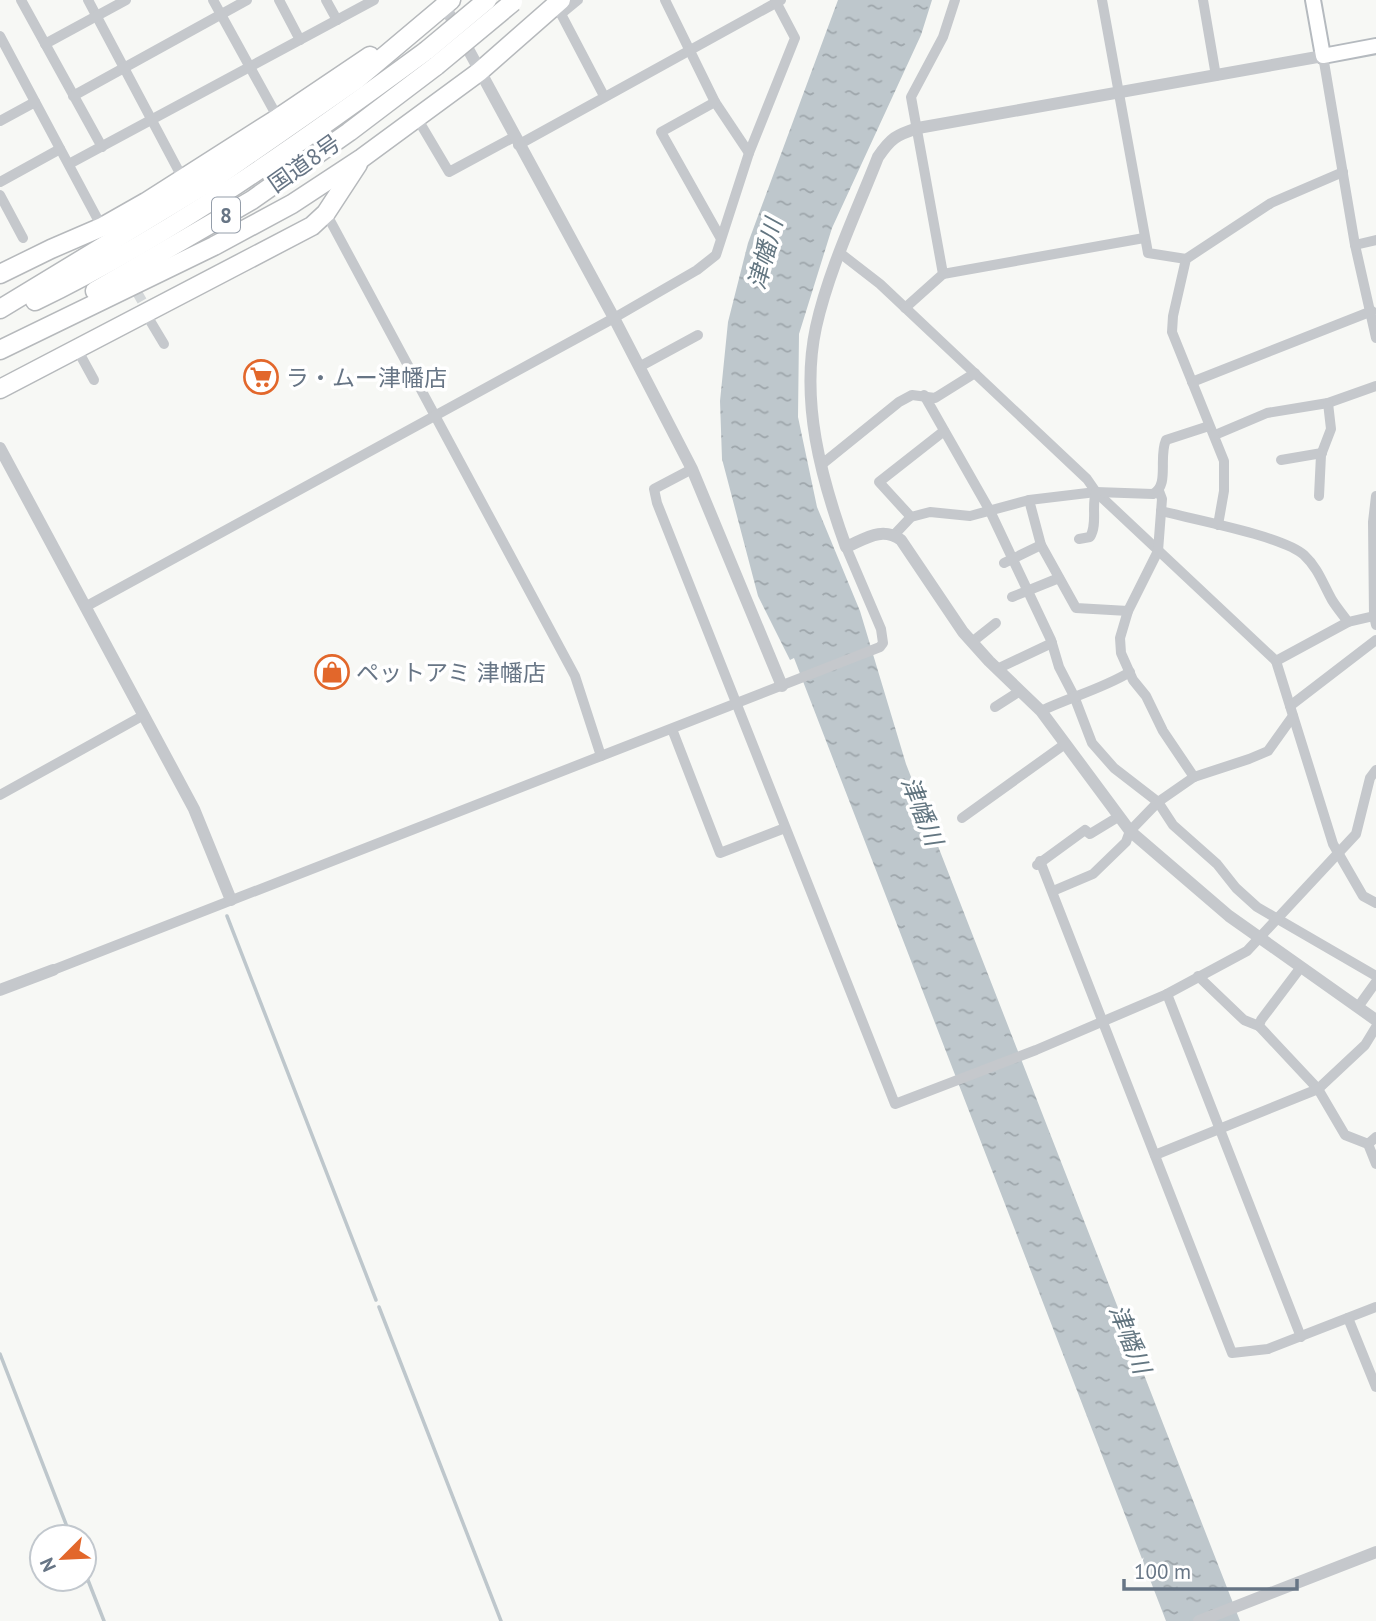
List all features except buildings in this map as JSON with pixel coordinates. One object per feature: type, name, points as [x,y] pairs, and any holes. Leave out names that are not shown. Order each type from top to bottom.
[{"type":"highway","name":"国道8号","points":[[0,340],[82,298],[252,200],[349,132],[431,58],[487,0]]},
{"type":"highway","name":"国道8号","points":[[0,318],[48,295],[151,237],[431,58],[514,1]]},
{"type":"highway","name":"8","points":[[0,309],[211,181],[356,80],[445,2]]},
{"type":"highway","name":"8","points":[[0,350],[225,240],[292,204],[417,118],[559,7]]},
{"type":"highway","name":"8","points":[[0,274],[51,248],[103,230],[278,118],[393,40],[405,37]]},
{"type":"highway","name":"8","points":[[0,389],[77,349],[145,309],[248,268],[312,226],[326,213],[362,158]]},
{"type":"main road","points":[[1313,0],[1323,56],[1376,46]]},
{"type":"street","points":[[22,0],[102,146]]},
{"type":"street","points":[[88,0],[183,179]]},
{"type":"street","points":[[45,44],[126,0]]},
{"type":"street","points":[[213,0],[278,118]]},
{"type":"street","points":[[74,96],[247,0]]},
{"type":"street","points":[[279,0],[300,40]]},
{"type":"street","points":[[327,0],[337,20]]},
{"type":"street","points":[[69,164],[374,0]]},
{"type":"street","points":[[578,0],[559,7],[604,96]]},
{"type":"street","points":[[665,0],[715,102],[749,153]]},
{"type":"street","points":[[943,274],[911,97],[943,37],[956,0]]},
{"type":"street","points":[[1102,0],[1148,253],[1186,259],[1271,203],[1343,172]]},
{"type":"street","points":[[1203,0],[1216,76]]},
{"type":"street","points":[[85,607],[614,318],[697,270],[716,255],[749,153],[795,38],[778,1],[604,96],[449,172],[417,118]]},
{"type":"street","points":[[445,2],[479,72],[614,318],[692,470],[782,686]]},
{"type":"street","points":[[0,36],[103,230]]},
{"type":"street","points":[[0,990],[736,705],[875,650],[883,643],[881,629],[846,547],[821,465],[814,436],[811,366],[815,330],[839,253],[878,157],[889,141],[900,134],[918,128],[1323,56],[1355,245],[1376,338]]},
{"type":"street","points":[[0,121],[35,102]]},
{"type":"street","points":[[715,102],[661,132],[720,237]]},
{"type":"street","points":[[0,182],[60,149]]},
{"type":"street","points":[[0,195],[23,238]]},
{"type":"street","points":[[326,213],[575,677],[601,756]]},
{"type":"street","points":[[905,308],[943,274],[1144,238]]},
{"type":"street","points":[[1355,245],[1376,240]]},
{"type":"street","points":[[839,253],[880,284],[1276,661],[1339,855],[1363,896],[1376,903]]},
{"type":"street","points":[[1186,259],[1172,332],[1224,461],[1224,491],[1218,525]]},
{"type":"street","points":[[145,309],[164,345]]},
{"type":"street","points":[[1192,382],[1371,311]]},
{"type":"street","points":[[639,368],[698,335]]},
{"type":"street","points":[[77,349],[94,380]]},
{"type":"street","points":[[821,465],[899,402],[912,395],[934,398],[975,373]]},
{"type":"street","points":[[894,535],[911,517],[930,512],[958,516],[990,511],[1029,500],[1096,492],[1153,494],[1159,491],[1163,482],[1162,450],[1166,440],[1212,430],[1268,412],[1328,403],[1376,386]]},
{"type":"street","points":[[924,396],[990,511],[1008,561],[1028,592],[1052,643],[1059,667],[1074,696],[1092,743],[1114,768],[1158,802],[1173,825],[1217,864],[1236,888],[1257,907],[1376,976]]},
{"type":"street","points":[[1319,496],[1322,453],[1331,429],[1328,403]]},
{"type":"street","points":[[911,517],[878,482],[944,431]]},
{"type":"street","points":[[0,448],[194,808],[230,900]]},
{"type":"street","points":[[1281,460],[1322,453]]},
{"type":"street","points":[[692,470],[654,489],[657,503],[895,1104],[1036,1050],[1167,994],[1247,951],[1356,834],[1370,778],[1376,770]]},
{"type":"street","points":[[1159,491],[1162,499],[1158,551],[1128,611],[1121,653],[1163,731],[1194,776]]},
{"type":"street","points":[[1079,538],[1090,537],[1094,531],[1093,501],[1096,492]]},
{"type":"street","points":[[1276,661],[1348,622],[1375,620],[1373,522],[1376,496]]},
{"type":"street","points":[[1029,500],[1041,545],[1076,608],[1128,611]]},
{"type":"street","points":[[1161,511],[1255,535],[1303,553],[1321,574],[1332,600],[1348,622]]},
{"type":"street","points":[[846,547],[880,533],[894,535],[901,540],[972,642],[1041,711],[1130,831],[1228,916],[1376,1020]]},
{"type":"street","points":[[1008,561],[1041,545]]},
{"type":"street","points":[[1012,597],[1059,578]]},
{"type":"street","points":[[972,642],[996,623]]},
{"type":"street","points":[[1053,891],[1093,874],[1126,842],[1130,831],[1158,802],[1194,776],[1268,751],[1291,711],[1376,640]]},
{"type":"street","points":[[997,669],[1052,643]]},
{"type":"street","points":[[1041,711],[1110,684],[1130,672]]},
{"type":"street","points":[[995,707],[1020,691]]},
{"type":"street","points":[[0,795],[144,715]]},
{"type":"street","points":[[672,729],[720,853],[785,828]]},
{"type":"street","points":[[962,818],[1065,744]]},
{"type":"street","points":[[1118,817],[1090,834],[1085,830],[1038,864],[1053,891],[1232,1353],[1268,1349],[1376,1307]]},
{"type":"street","points":[[1259,1026],[1301,967]]},
{"type":"street","points":[[1198,976],[1244,1020],[1259,1026],[1318,1089],[1345,1135],[1372,1141],[1376,1164]]},
{"type":"street","points":[[1358,1007],[1376,982]]},
{"type":"street","points":[[1167,994],[1301,1337]]},
{"type":"street","points":[[1155,1155],[1318,1089],[1365,1045],[1376,1027]]},
{"type":"street","points":[[1348,1318],[1376,1387]]},
{"type":"street","points":[[1199,1621],[1376,1552]]},
{"type":"water","name":"津幡川","points":[[838,0],[932,0],[921,35],[832,228],[799,334],[798,417],[817,507],[860,611],[906,764],[1240,1621],[1166,1621],[794,658],[790,660],[758,596],[722,459],[720,401],[728,322],[748,243]]},
{"type":"waterway","points":[[227,916],[376,1300]]},
{"type":"waterway","points":[[379,1307],[501,1621]]},
{"type":"waterway","points":[[0,1354],[66,1523]]},
{"type":"waterway","points":[[93,1593],[104,1621]]},
{"type":"tunnel","points":[[130,280],[142,301]]},
{"type":"place","name":"ラ・ムー津幡店","points":[[261,377]]},
{"type":"place","name":"ペットアミ 津幡店","points":[[332,672]]}]
